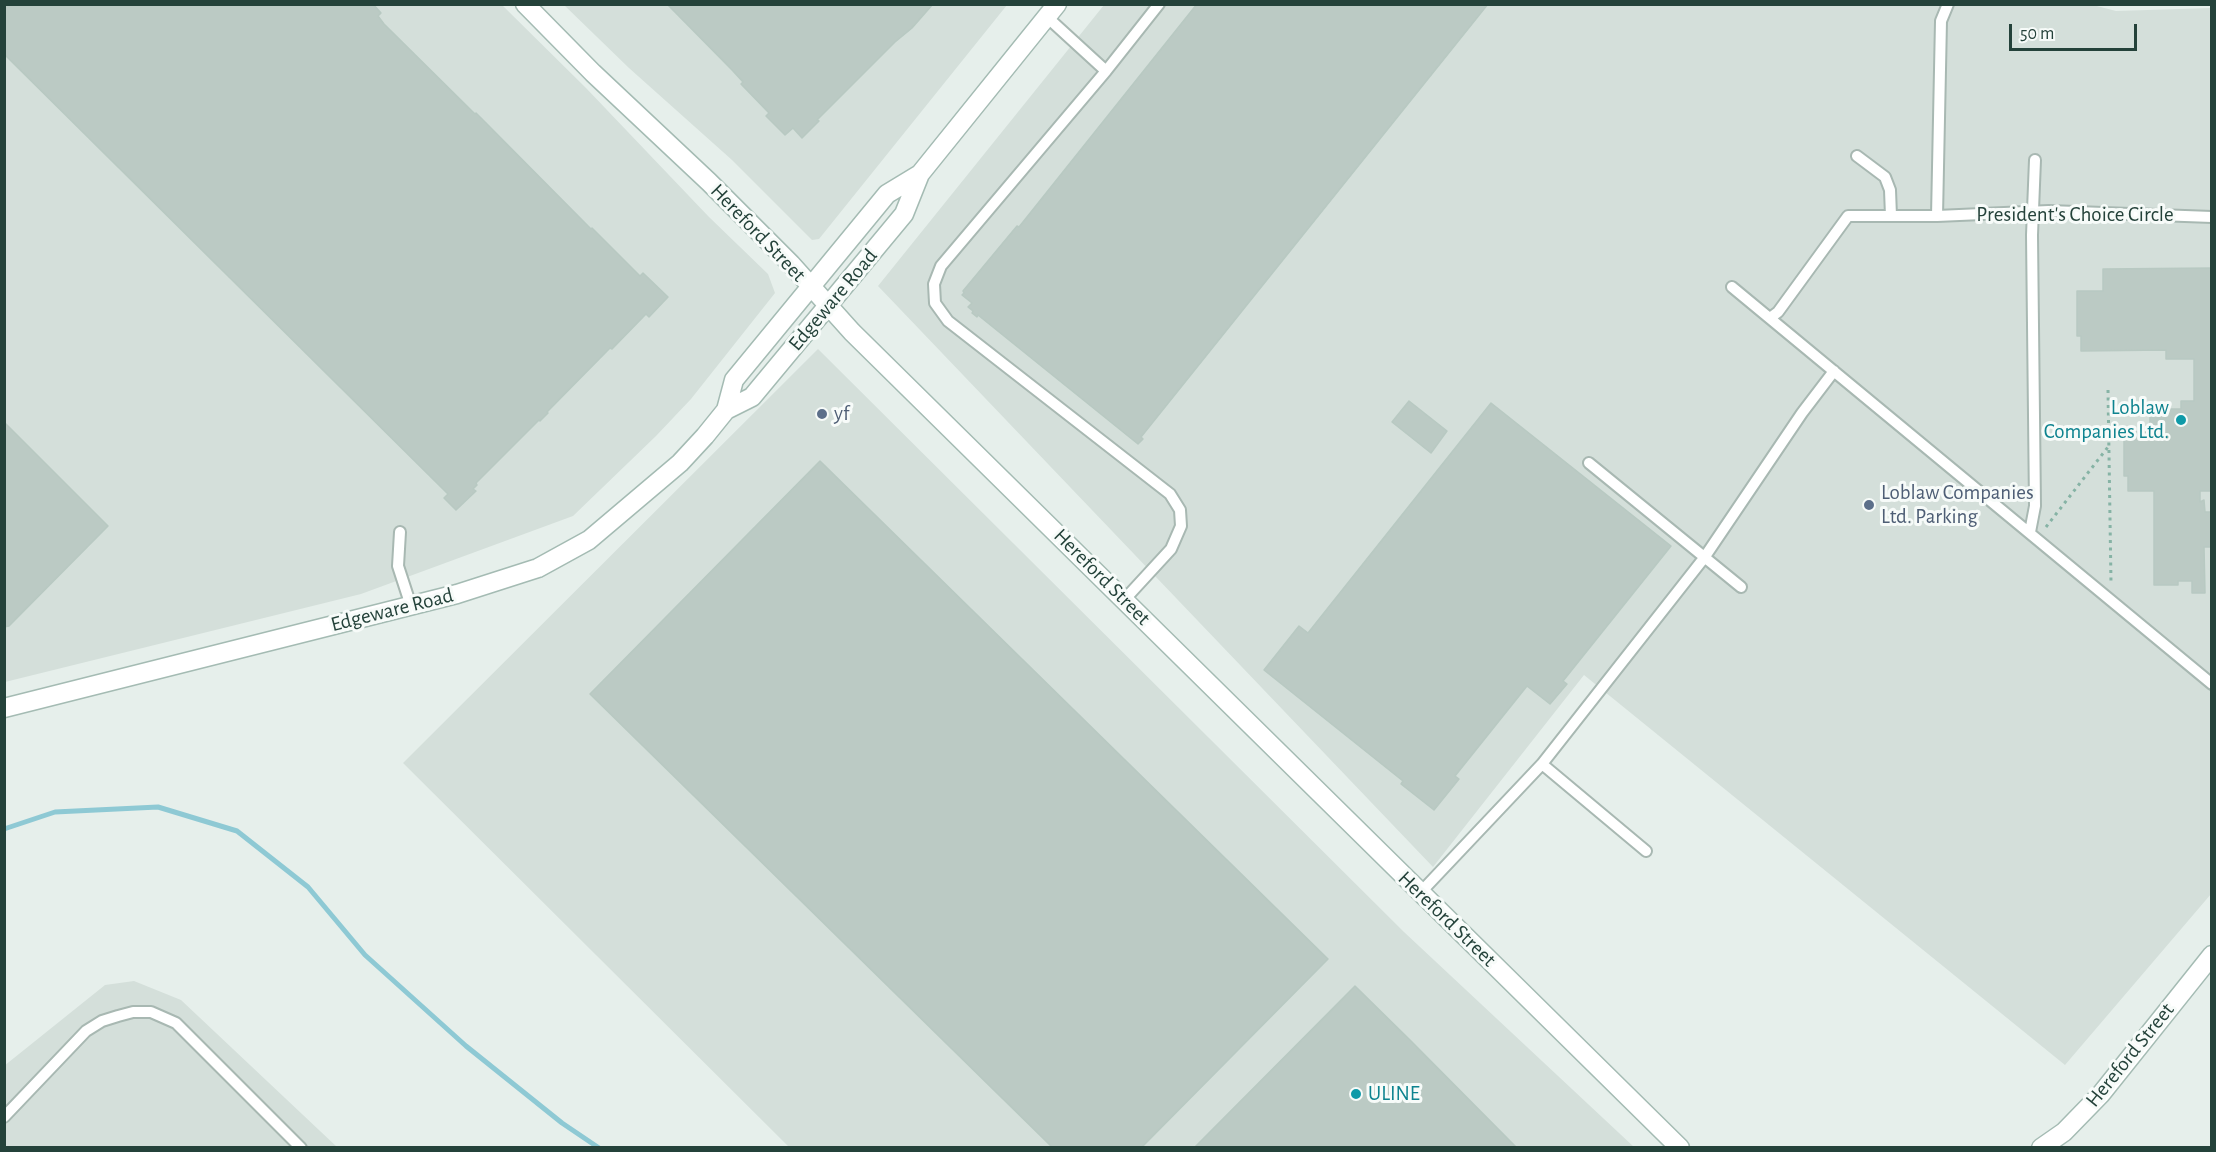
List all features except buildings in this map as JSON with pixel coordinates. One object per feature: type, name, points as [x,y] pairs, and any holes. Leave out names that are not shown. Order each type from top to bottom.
[{"type":"street","name":"Hereford Street","points":[[525,4],[593,73],[709,182],[791,264],[828,306],[1680,1148]]},
{"type":"street","name":"Edgeware Road","points":[[4,708],[457,594],[538,568],[589,540],[680,463],[726,410],[752,396],[904,214],[920,174],[1052,11]]},
{"type":"street","name":"Edgeware Road","points":[[726,410],[734,380],[887,194],[920,174]]},
{"type":"street","name":"Hereford Street","points":[[2041,1148],[2064,1132],[2101,1094],[2211,955]]},
{"type":"lane","points":[[1125,599],[1171,549],[1181,526],[1180,510],[1170,494],[948,321],[935,303],[934,284],[941,266],[1106,71],[1159,4]]},
{"type":"lane","points":[[1937,216],[1941,21],[1948,4]]},
{"type":"lane","points":[[1052,11],[1106,71]]},
{"type":"lane","points":[[1857,156],[1885,177],[1890,190],[1891,216]]},
{"type":"lane","points":[[2033,535],[2035,506],[2033,211],[2035,159]]},
{"type":"lane","name":"President's Choice Circle","points":[[1770,318],[1778,312],[1848,216],[1937,216],[2033,211],[2211,217]]},
{"type":"lane","points":[[1732,287],[2211,684]]},
{"type":"lane","points":[[1420,893],[1542,764],[1704,558],[1834,371]]},
{"type":"lane","points":[[1589,463],[1741,587]]},
{"type":"lane","points":[[400,532],[398,566],[411,606]]},
{"type":"lane","points":[[1542,764],[1646,851]]},
{"type":"lane","points":[[4,1117],[86,1031],[102,1021],[118,1016],[133,1012],[151,1012],[176,1023],[301,1148]]},
{"type":"path","points":[[2108,390],[2111,600]]},
{"type":"path","points":[[2033,535],[2109,445]]},
{"type":"shaded area","points":[[2089,4],[2116,11],[2211,8],[2211,894],[2065,1065],[1584,675],[1433,867],[878,286],[1104,5]]},
{"type":"shaded area","points":[[4,5],[502,5],[586,88],[709,217],[768,274],[775,293],[691,399],[573,516],[361,594],[5,682]]},
{"type":"shaded area","points":[[564,5],[1007,5],[819,239],[812,240],[732,160],[629,68]]},
{"type":"shaded area","points":[[818,349],[1404,932],[1634,1147],[789,1147],[403,763]]},
{"type":"shaded area","points":[[134,981],[181,1000],[337,1147],[5,1147],[4,1066],[105,985]]},
{"type":"waterway","points":[[4,829],[55,812],[158,807],[237,831],[308,887],[365,955],[466,1046],[562,1123],[599,1148]]},
{"type":"place","name":"yf","points":[[822,414]]},
{"type":"place","name":"Loblaw Companies Ltd.","points":[[2181,420]]},
{"type":"place","name":"Loblaw Companies Ltd. Parking","points":[[1869,505]]},
{"type":"place","name":"ULINE","points":[[1356,1094]]}]
